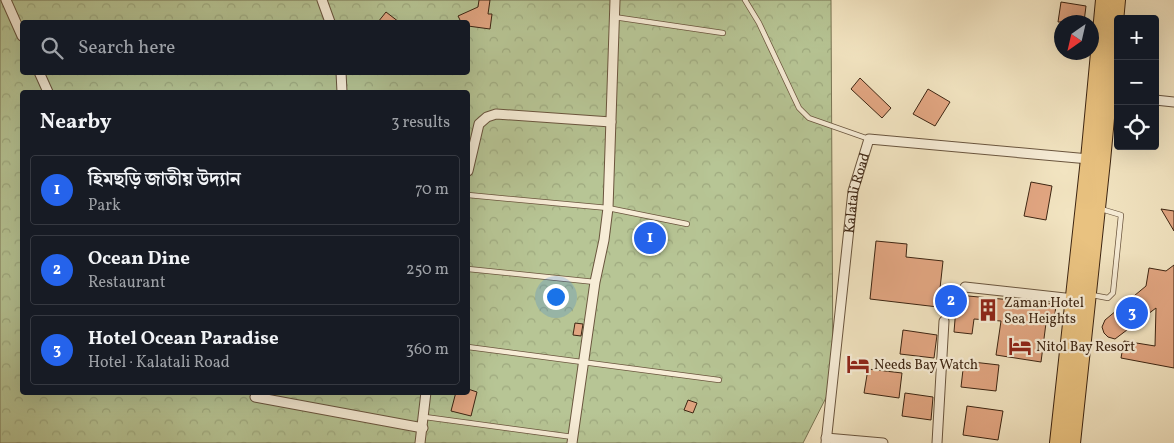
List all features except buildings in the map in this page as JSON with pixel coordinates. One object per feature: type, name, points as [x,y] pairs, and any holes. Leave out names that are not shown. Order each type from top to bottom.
[{"type":"highway","points":[[1072,443],[1089,159],[1104,0]]},
{"type":"highway","points":[[1058,443],[1080,297],[1097,208],[1113,96],[1117,0]]},
{"type":"street","points":[[6,0],[20,32]]},
{"type":"street","points":[[322,0],[329,20]]},
{"type":"street","points":[[572,440],[608,208],[615,0]]},
{"type":"street","points":[[40,75],[47,90]]},
{"type":"street","points":[[341,75],[342,90]]},
{"type":"street","points":[[1159,100],[1174,102]]},
{"type":"street","points":[[470,162],[479,124],[487,117],[496,114],[611,122]]},
{"type":"street","name":"Kalatali Road","points":[[826,440],[853,190],[869,139],[1089,159]]},
{"type":"street","points":[[965,287],[1080,297]]},
{"type":"street","points":[[937,443],[944,321]]},
{"type":"street","points":[[420,443],[426,395]]},
{"type":"street","points":[[255,397],[423,428]]},
{"type":"street","points":[[826,440],[883,443]]},
{"type":"lane","points":[[745,0],[760,22],[799,108],[809,118],[869,139]]},
{"type":"lane","points":[[614,16],[723,32]]},
{"type":"lane","points":[[470,195],[608,208],[687,224]]},
{"type":"lane","points":[[1080,297],[1108,298],[1113,293],[1121,215],[1097,208]]},
{"type":"lane","points":[[470,268],[595,282]]},
{"type":"lane","points":[[470,348],[719,380]]},
{"type":"lane","points":[[424,417],[572,440]]},
{"type":"green space","points":[[0,0],[831,0],[833,384],[803,443],[0,443]]},
{"type":"place","name":"হিমছড়ি জাতীয় উদ্যান","points":[[650,238]]},
{"type":"place","name":"Ocean Dine","points":[[951,301]]},
{"type":"place","name":"Zaman Hotel Sea Heights","points":[[988,310]]},
{"type":"place","name":"Hotel Ocean Paradise","points":[[1132,313]]},
{"type":"place","name":"Nitol Bay Resort","points":[[1020,346]]},
{"type":"place","name":"Needs Bay Watch","points":[[858,364]]}]
